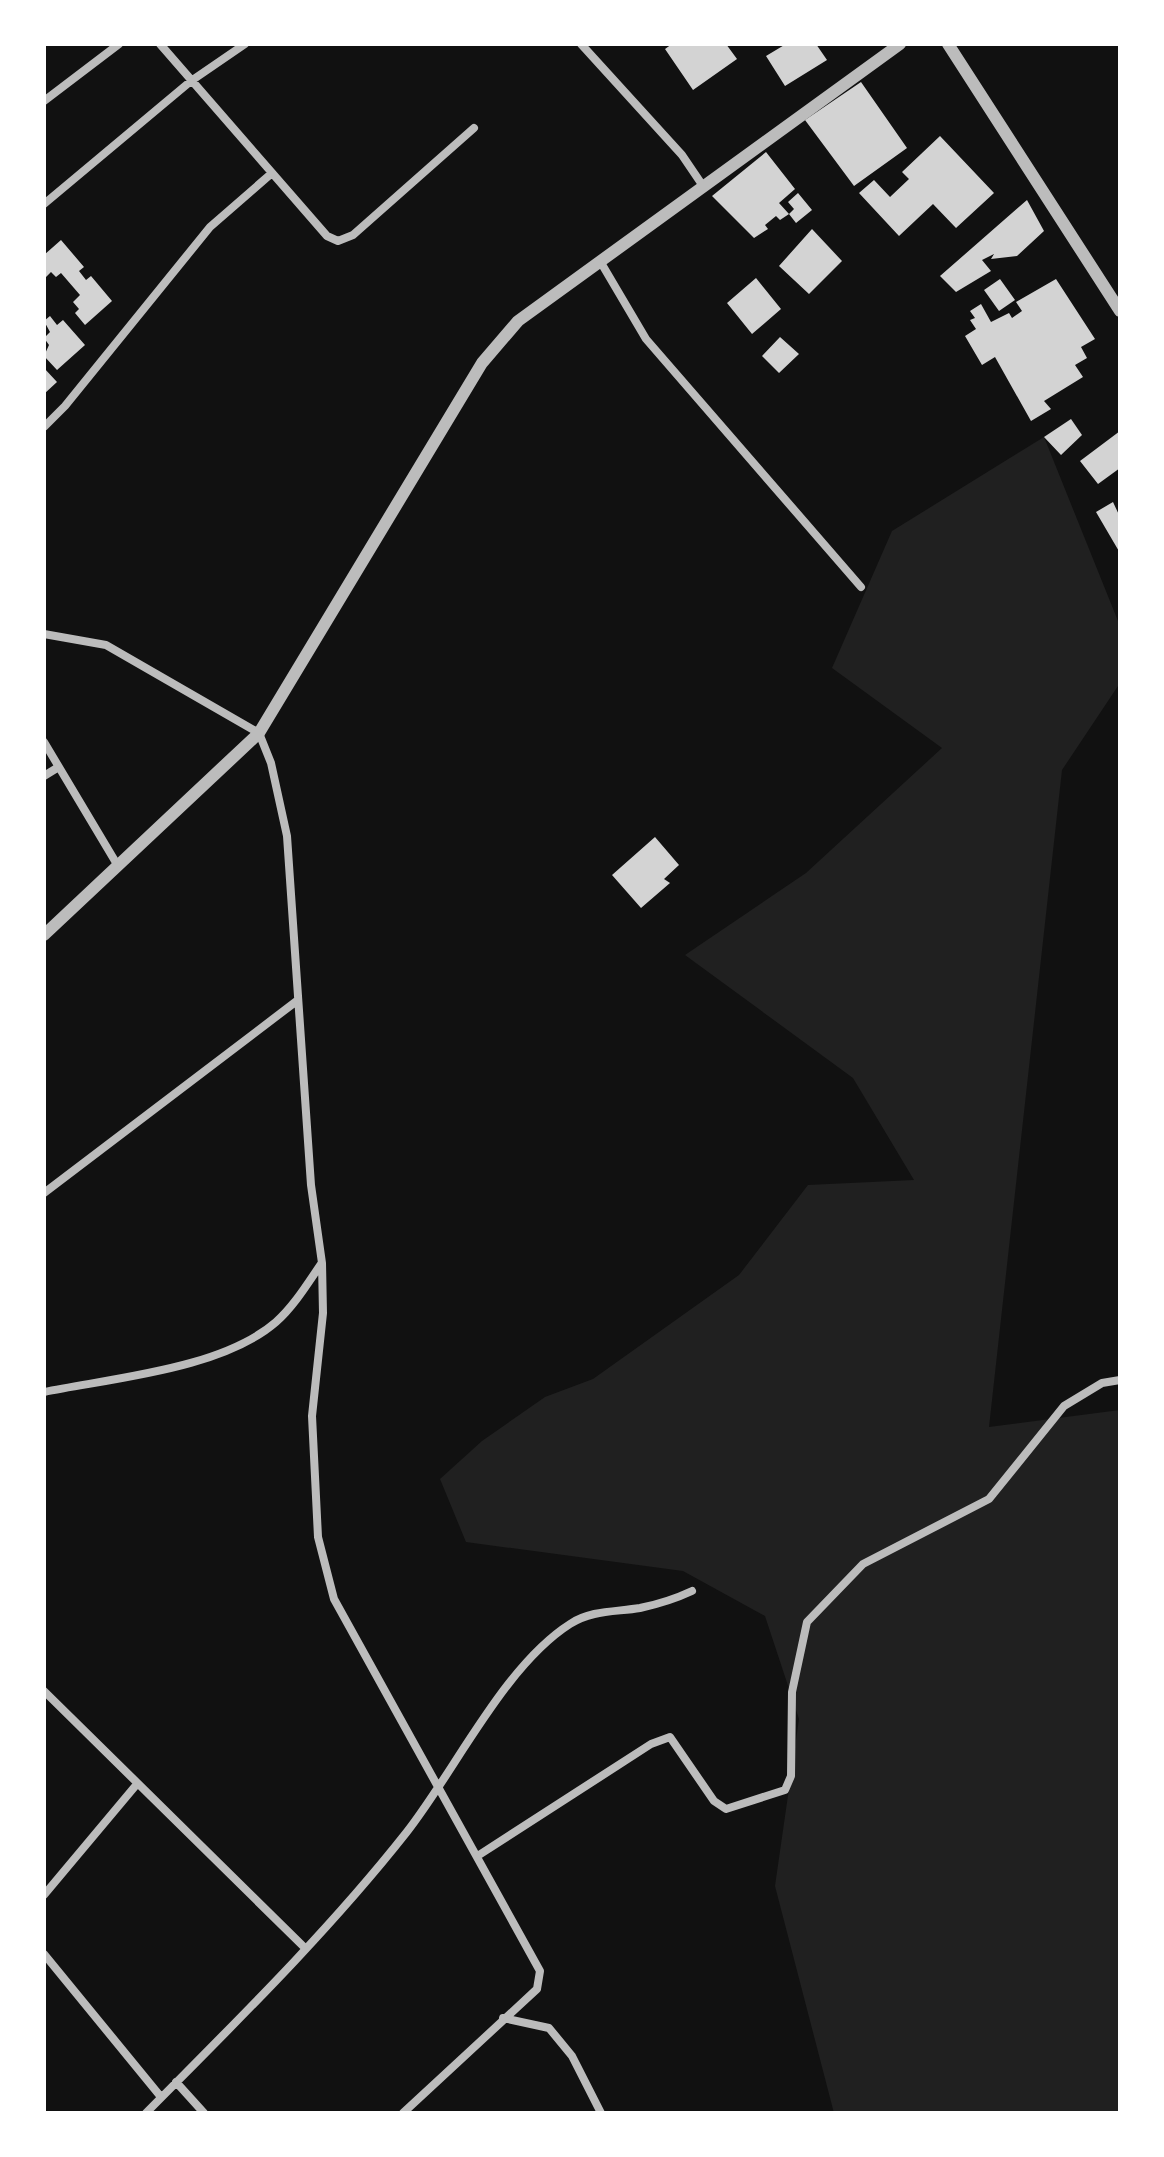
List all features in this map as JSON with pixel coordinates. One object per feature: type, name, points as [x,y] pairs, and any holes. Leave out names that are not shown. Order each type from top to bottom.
[{"type":"street","points":[[44,101],[119,44]]},
{"type":"street","points":[[160,44],[327,236],[338,241],[353,235],[474,128]]},
{"type":"street","points":[[44,204],[191,81],[245,44]]},
{"type":"street","points":[[581,44],[682,155],[703,186]]},
{"type":"street","points":[[44,935],[259,733],[482,363],[518,321],[900,44]]},
{"type":"street","points":[[948,44],[1120,311]]},
{"type":"street","points":[[44,427],[65,406],[210,227],[272,173]]},
{"type":"street","points":[[600,261],[646,339],[861,587]]},
{"type":"street","points":[[44,634],[106,645],[259,733],[271,763],[287,836],[311,1185],[322,1263],[323,1313],[312,1416],[318,1537],[334,1599],[438,1791],[479,1855],[540,1971],[537,1989],[403,2113]]},
{"type":"street","points":[[44,742],[118,866]]},
{"type":"street","points":[[44,776],[57,768]]},
{"type":"street","points":[[44,1193],[298,1000]]},
{"type":"street","points":[[44,1392],[199,1360],[236,1346],[276,1322],[322,1263]]},
{"type":"street","points":[[479,1855],[651,1744],[670,1737],[714,1801],[726,1809],[785,1790],[791,1776],[792,1692],[807,1622],[863,1564],[989,1499],[1064,1406],[1102,1383],[1120,1380]]},
{"type":"street","points":[[146,2113],[305,1948],[406,1834],[522,1669],[572,1622],[602,1611],[669,1602],[692,1591]]},
{"type":"street","points":[[44,1691],[47,1702],[137,1784],[305,1948]]},
{"type":"street","points":[[44,1895],[137,1784]]},
{"type":"street","points":[[44,1954],[161,2097]]},
{"type":"street","points":[[503,2018],[549,2028],[572,2056],[601,2113]]},
{"type":"street","points":[[176,2082],[204,2113]]},
{"type":"shaded area","points":[[1044,437],[1120,626],[1120,683],[1062,770],[989,1427],[1120,1410],[1120,2113],[834,2113],[775,1886],[799,1719],[765,1616],[683,1571],[466,1542],[440,1479],[482,1441],[545,1397],[593,1379],[739,1275],[808,1185],[914,1180],[853,1078],[685,955],[806,873],[942,748],[832,668],[892,531]]},
{"type":"building","points":[[672,44],[726,44],[737,59],[693,90],[665,49]]},
{"type":"building","points":[[786,44],[816,44],[827,60],[785,86],[766,56]]},
{"type":"building","points":[[861,82],[907,148],[854,186],[805,120]]},
{"type":"building","points":[[940,136],[994,193],[956,228],[933,204],[899,236],[859,193],[874,180],[890,197],[909,179],[902,172]]},
{"type":"building","points":[[766,152],[795,189],[779,203],[789,214],[780,220],[776,216],[765,225],[768,229],[754,238],[712,196]]},
{"type":"building","points":[[798,193],[812,210],[796,223],[789,214],[794,209],[788,202]]},
{"type":"building","points":[[1027,200],[1044,231],[1017,256],[991,259],[994,254],[982,260],[991,271],[956,292],[940,276]]},
{"type":"building","points":[[812,229],[842,261],[809,294],[779,266]]},
{"type":"building","points":[[61,240],[84,267],[79,271],[86,280],[91,276],[112,301],[85,325],[75,313],[79,309],[73,302],[80,295],[61,273],[56,277],[51,272],[44,279],[44,255]]},
{"type":"building","points":[[756,278],[781,309],[752,334],[727,303]]},
{"type":"building","points":[[1000,279],[1015,300],[999,311],[984,290]]},
{"type":"building","points":[[1056,279],[1095,339],[1081,347],[1087,358],[1075,365],[1083,377],[1044,401],[1051,409],[1031,421],[995,357],[982,365],[965,336],[976,329],[970,320],[975,318],[970,311],[981,304],[991,322],[1009,313],[1012,318],[1022,311],[1016,302]]},
{"type":"building","points":[[50,316],[57,325],[63,320],[85,345],[57,370],[44,356],[49,345],[44,338],[50,332],[44,321]]},
{"type":"building","points":[[780,337],[799,354],[779,373],[762,356]]},
{"type":"building","points":[[44,368],[57,382],[44,394]]},
{"type":"building","points":[[1071,419],[1082,435],[1061,455],[1044,437]]},
{"type":"building","points":[[1120,431],[1120,468],[1098,484],[1080,461]]},
{"type":"building","points":[[1113,502],[1120,517],[1120,553],[1096,512]]},
{"type":"building","points":[[655,837],[679,865],[664,879],[670,883],[641,908],[612,875]]}]
